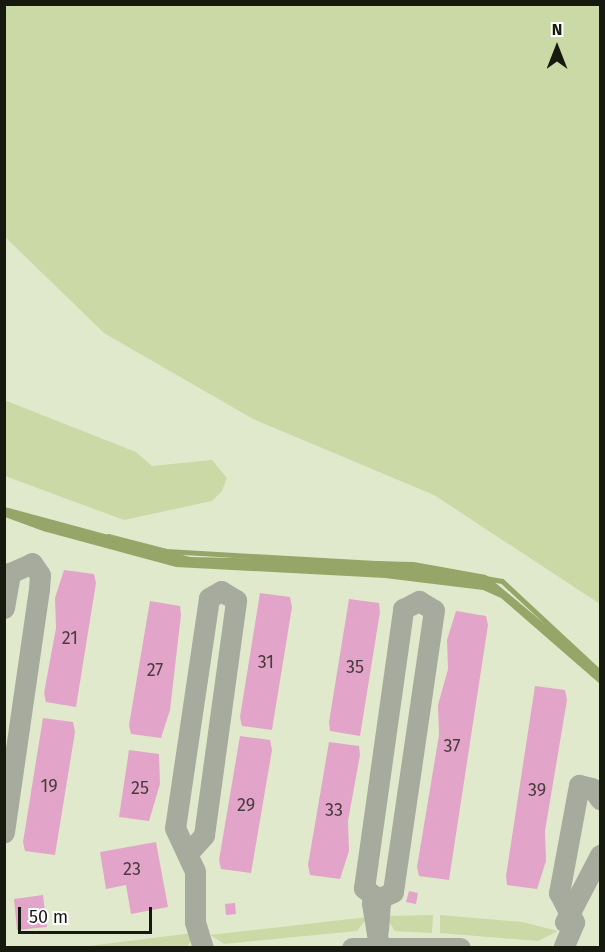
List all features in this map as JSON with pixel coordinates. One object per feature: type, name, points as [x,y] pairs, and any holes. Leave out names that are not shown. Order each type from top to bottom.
[{"type":"street","points":[[4,608],[9,573],[32,563],[40,575],[39,589],[4,832]]},
{"type":"street","points":[[188,853],[204,835],[236,600],[221,591],[209,598],[175,828],[195,871],[198,913],[195,922],[203,947]]},
{"type":"street","points":[[378,938],[372,903],[379,904],[393,892],[434,610],[419,601],[403,609],[363,888],[379,904]]},
{"type":"street","points":[[571,910],[561,906],[559,892],[579,785],[592,788],[600,799]]},
{"type":"street","points":[[563,947],[564,920],[600,855]]},
{"type":"street","points":[[352,948],[378,938],[459,948]]},
{"type":"shaded area","points":[[4,5],[600,5],[600,604],[434,495],[253,419],[104,333],[5,237]]},
{"type":"shaded area","points":[[4,400],[136,452],[152,466],[212,460],[227,478],[222,491],[212,501],[124,520],[5,476]]},
{"type":"shaded area","points":[[5,507],[190,557],[414,562],[486,575],[600,670],[600,684],[501,598],[483,590],[385,578],[176,567],[43,531],[5,517]]},
{"type":"shaded area","points":[[433,915],[432,933],[395,931],[385,916]]},
{"type":"shaded area","points":[[440,915],[522,922],[558,931],[538,941],[440,933]]},
{"type":"shaded area","points":[[368,917],[357,931],[224,944],[210,935]]},
{"type":"shaded area","points":[[193,933],[188,947],[73,948]]},
{"type":"building","points":[[64,570],[94,574],[96,583],[76,707],[46,702],[44,693],[56,628],[55,598]]},
{"type":"building","points":[[260,593],[290,597],[292,607],[272,730],[242,726],[240,717]]},
{"type":"building","points":[[349,599],[379,603],[380,612],[360,736],[330,731],[329,722]]},
{"type":"building","points":[[150,601],[180,606],[181,615],[170,710],[161,738],[131,734],[129,725]]},
{"type":"building","points":[[456,611],[486,616],[488,625],[449,880],[419,876],[417,867],[439,735],[438,705],[448,669],[447,640]]},
{"type":"building","points":[[535,686],[565,690],[567,700],[545,831],[546,861],[537,889],[507,885],[506,876]]},
{"type":"building","points":[[43,718],[73,722],[75,732],[55,855],[25,851],[23,842]]},
{"type":"building","points":[[240,736],[270,740],[272,750],[251,873],[221,869],[219,860]]},
{"type":"building","points":[[329,742],[359,746],[360,755],[348,821],[349,851],[340,879],[310,875],[308,865]]},
{"type":"building","points":[[129,750],[159,754],[160,784],[149,821],[119,817]]},
{"type":"building","points":[[156,842],[168,907],[131,914],[126,885],[106,889],[100,852]]},
{"type":"building","points":[[409,891],[418,893],[416,904],[406,902]]},
{"type":"building","points":[[43,895],[47,927],[17,930],[14,899]]},
{"type":"building","points":[[235,903],[236,914],[226,915],[225,904]]},
{"type":"waterway","points":[[108,536],[166,551],[393,564]]},
{"type":"waterway","points":[[420,566],[502,581],[600,672]]}]
